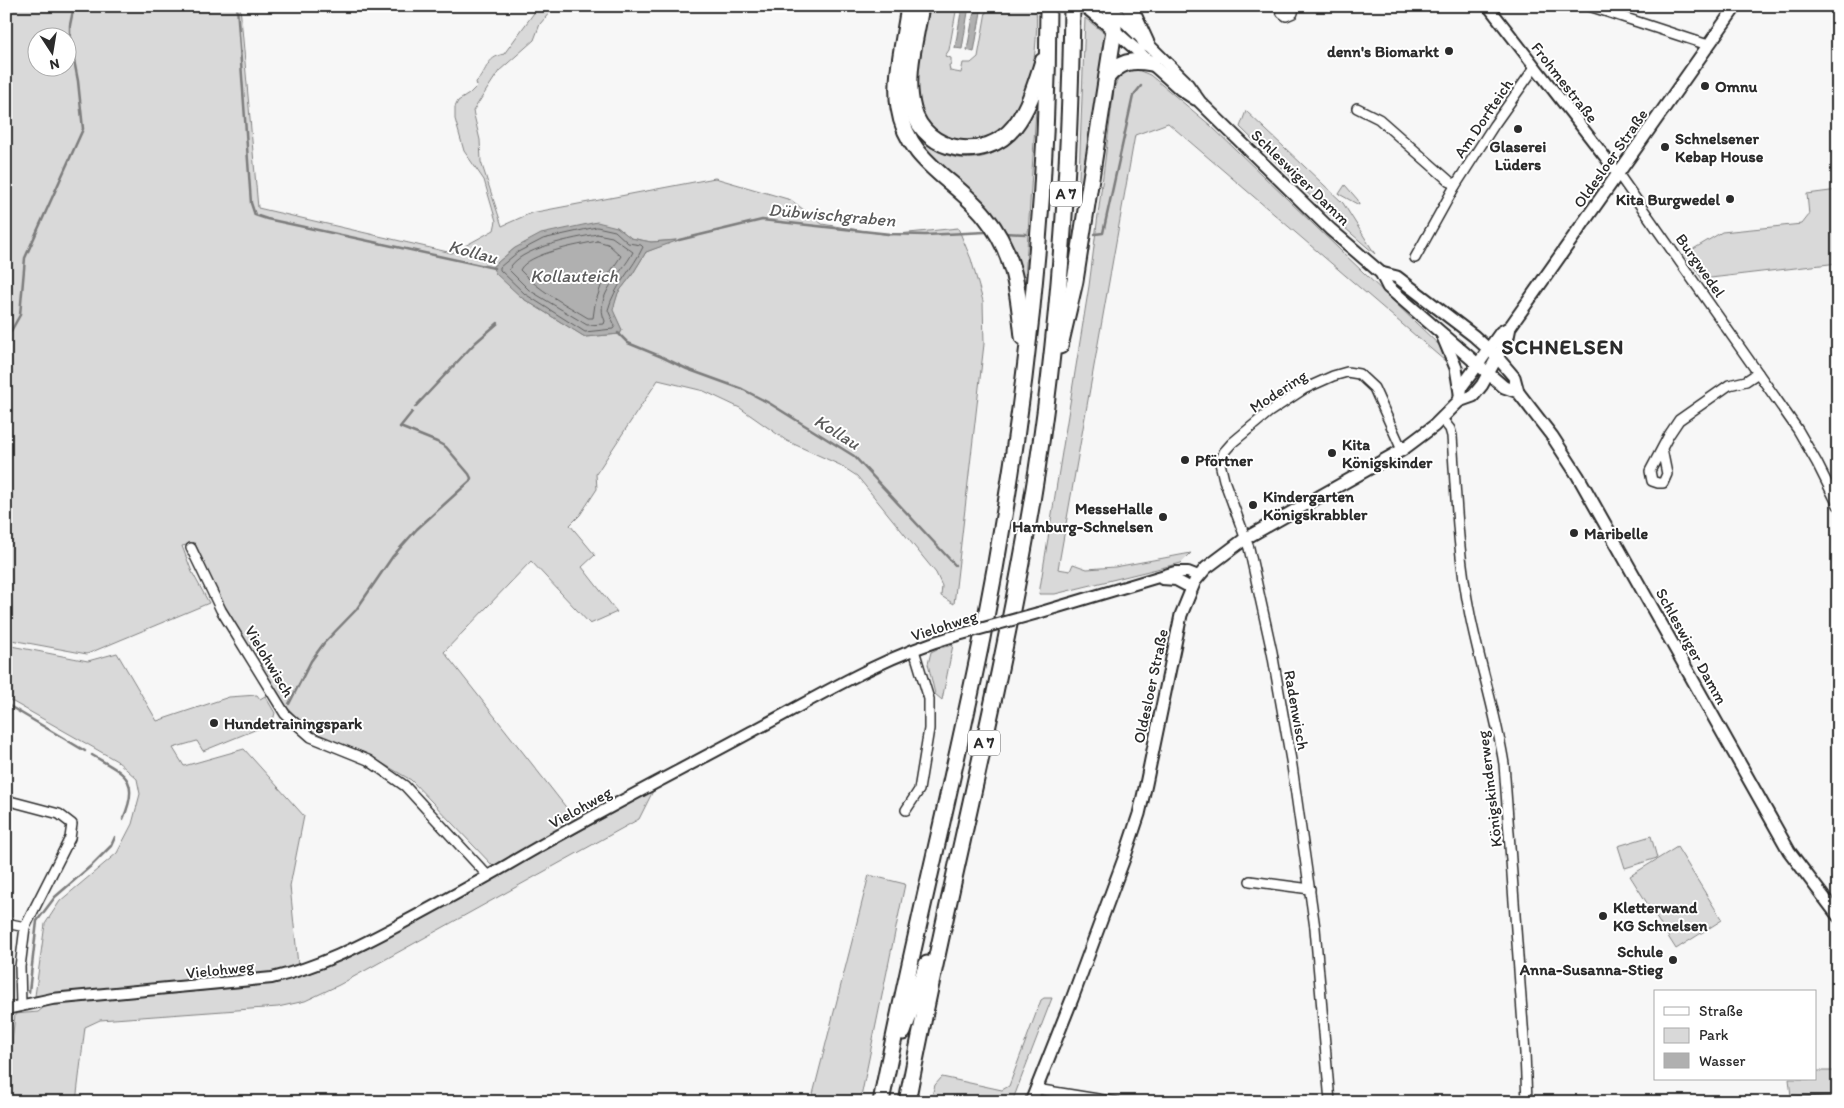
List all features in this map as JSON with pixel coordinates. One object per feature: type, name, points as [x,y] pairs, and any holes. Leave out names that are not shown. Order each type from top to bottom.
[{"type":"highway","points":[[909,6],[898,91],[899,108],[904,126],[910,140],[921,156],[980,210],[1003,244],[1018,287],[1026,368]]},
{"type":"highway","points":[[921,6],[910,76],[911,102],[916,117],[924,129],[935,140],[949,147],[970,150],[983,147],[1002,138],[1013,128],[1027,106],[1048,48]]},
{"type":"highway","name":"A 7","points":[[881,1102],[921,908],[982,638],[1002,533],[1026,368],[1038,240],[1046,114],[1048,6]]},
{"type":"highway","name":"A 7","points":[[910,1081],[1012,608],[1032,499],[1049,381],[1064,225],[1072,6]]},
{"type":"highway","points":[[1129,6],[1146,43]]},
{"type":"highway","points":[[1049,381],[1062,342],[1075,281],[1114,30],[1114,19],[1109,7]]},
{"type":"highway","points":[[1107,78],[1116,67],[1126,62],[1132,60],[1151,63]]},
{"type":"highway","name":"A 7","points":[[907,1102],[921,908]]},
{"type":"highway","name":"A 7","points":[[886,1077],[947,911]]},
{"type":"main road","name":"Oldesloer Straße","points":[[1460,398],[1473,396],[1488,373],[1501,332],[1510,327],[1619,175],[1736,6]]},
{"type":"main road","name":"Schleswiger Damm","points":[[1109,7],[1185,81],[1200,102],[1330,229],[1381,273],[1388,287],[1504,387],[1518,392]]},
{"type":"main road","name":"Schleswiger Damm","points":[[1089,9],[1180,89],[1200,102]]},
{"type":"main road","name":"Schleswiger Damm","points":[[1381,273],[1397,277],[1493,353],[1514,377],[1518,392],[1552,436],[1578,476],[1790,851],[1838,916]]},
{"type":"main road","points":[[1441,334],[1456,368],[1460,398]]},
{"type":"main road","name":"Oldesloer Straße","points":[[1031,1102],[1072,999],[1139,814],[1182,615],[1191,588],[1198,576],[1212,563],[1246,538],[1402,450],[1442,419],[1460,398],[1462,386],[1478,364],[1493,353]]},
{"type":"street","points":[[1278,6],[1286,16],[1293,13],[1294,6]]},
{"type":"street","name":"Frohmestraße","points":[[1488,6],[1619,175]]},
{"type":"street","points":[[1589,6],[1708,44]]},
{"type":"street","name":"Am Dorfteich","points":[[1415,258],[1455,186],[1494,126],[1536,67]]},
{"type":"street","name":"Am Dorfteich","points":[[1357,108],[1379,119],[1455,186]]},
{"type":"street","name":"Burgwedel","points":[[1619,175],[1798,430],[1838,505]]},
{"type":"street","name":"Modering","points":[[1246,538],[1221,472],[1222,456],[1236,438],[1269,412],[1304,389],[1340,373],[1351,372],[1359,374],[1374,388],[1402,450]]},
{"type":"street","points":[[1662,449],[1669,434],[1679,420],[1729,385],[1746,381],[1758,373]]},
{"type":"street","name":"Königskinderweg","points":[[1442,419],[1450,429],[1452,436],[1461,563],[1470,615],[1500,736],[1504,764],[1525,1044],[1527,1102]]},
{"type":"street","name":"Radenwisch","points":[[1246,538],[1272,652],[1292,766],[1315,928],[1330,1102]]},
{"type":"street","name":"Vielohwisch","points":[[191,548],[221,610],[285,714],[311,737],[368,760],[405,786],[488,876]]},
{"type":"street","name":"Vielohweg","points":[[6,1009],[52,999],[246,982],[299,972],[327,962],[476,884],[644,788],[868,670],[914,650],[951,637],[1168,574],[1183,571],[1198,576]]},
{"type":"street","name":"Vielohweg","points":[[1156,579],[1172,579],[1191,588]]},
{"type":"street","points":[[906,810],[919,790],[928,729],[929,699],[914,650]]},
{"type":"street","points":[[6,800],[59,814],[72,824],[70,838],[25,927],[20,967],[21,1006]]},
{"type":"street","points":[[1250,881],[1310,889]]},
{"type":"street","points":[[6,923],[25,927]]},
{"type":"street","points":[[1036,1089],[1116,1102]]},
{"type":"street","points":[[1791,1102],[1838,1101]]},
{"type":"green space","points":[[6,6],[240,6],[258,208],[452,253],[494,230],[496,221],[484,180],[464,151],[455,119],[455,107],[458,101],[477,86],[476,82],[490,61],[504,54],[539,6],[555,6],[540,24],[534,40],[499,71],[473,111],[480,140],[481,162],[502,226],[531,213],[715,178],[791,200],[822,224],[889,235],[958,228],[971,259],[983,301],[984,344],[954,604],[941,596],[942,586],[936,573],[857,476],[840,465],[787,441],[740,408],[704,391],[658,380],[596,474],[597,489],[580,515],[570,525],[595,555],[582,567],[617,612],[590,624],[531,561],[444,652],[576,820],[493,866],[411,780],[363,752],[312,734],[286,706],[224,610],[195,543],[182,546],[192,572],[209,603],[87,654],[6,639],[6,589],[8,582],[6,581]],"holes":[[[617,227],[631,238],[651,242],[676,240],[646,252],[618,293],[612,310],[622,330],[620,334],[585,337],[522,298],[492,267],[515,248]]]},
{"type":"green space","points":[[926,6],[957,6],[949,50],[945,56],[951,58],[950,71],[961,73],[963,63],[971,63],[978,57],[987,6],[1036,6],[1035,50],[1032,72],[1024,103],[1011,120],[999,130],[986,137],[973,141],[959,142],[946,138],[933,130],[921,113],[916,83]]},
{"type":"green space","points":[[1085,18],[1107,35],[1078,204]]},
{"type":"green space","points":[[1131,70],[1138,70],[1150,75],[1210,125],[1440,346],[1445,361],[1168,123],[1135,135],[1058,569],[1070,571],[1073,564],[1087,569],[1115,567],[1191,553],[1181,563],[1055,594],[1039,594],[1089,286],[1114,89],[1120,77]]},
{"type":"green space","points":[[1037,94],[1024,295],[1014,259],[923,152],[914,131],[924,142],[948,156],[975,158],[989,155],[1002,149],[1017,134]]},
{"type":"green space","points":[[1246,111],[1343,203],[1375,254],[1330,215],[1240,127]]},
{"type":"green space","points":[[1345,185],[1358,200],[1359,205],[1339,194]]},
{"type":"green space","points":[[1838,190],[1838,263],[1702,279],[1685,254],[1722,232],[1802,224],[1809,215],[1807,194]]},
{"type":"green space","points":[[6,645],[88,661],[117,653],[157,721],[229,697],[257,695],[260,699],[265,696],[275,713],[273,720],[267,725],[203,751],[197,741],[173,748],[184,766],[244,749],[304,816],[290,886],[298,965],[273,972],[247,976],[35,996],[45,924],[60,901],[117,853],[132,824],[140,794],[137,779],[117,761],[6,698]]},
{"type":"green space","points":[[953,645],[942,700],[935,694],[928,664],[931,652]]},
{"type":"green space","points":[[653,791],[639,819],[339,985],[305,1001],[278,1007],[100,1020],[85,1027],[76,1102],[6,1102],[15,1014],[38,1012],[48,1004],[262,985],[291,979],[319,970],[361,952]]},
{"type":"green space","points":[[1651,836],[1657,858],[1625,868],[1618,846]]},
{"type":"green space","points":[[1677,847],[1722,920],[1676,949],[1630,876]]},
{"type":"green space","points":[[869,875],[905,884],[860,1102],[811,1102]]},
{"type":"green space","points":[[1052,998],[1012,1102],[930,1102],[935,1085],[942,1077],[1002,1090],[1009,1086],[1041,1000]]},
{"type":"green space","points":[[1816,1071],[1835,1071],[1838,1078],[1838,1095],[1791,1096],[1789,1080],[1816,1080]]},
{"type":"water","points":[[962,6],[969,6],[962,49],[955,48]]},
{"type":"water","points":[[975,6],[982,6],[974,52],[967,50]]},
{"type":"water","name":"Kollauteich","points":[[597,222],[617,227],[631,238],[651,242],[679,240],[646,252],[618,293],[613,310],[622,330],[620,334],[585,337],[522,298],[496,274],[492,267],[515,248],[541,234]]},
{"type":"waterway","points":[[6,340],[20,315],[25,258],[83,129],[78,81],[70,39],[70,25],[74,6]]},
{"type":"waterway","name":"Kollau","points":[[237,6],[251,203],[255,215],[494,268]]},
{"type":"waterway","name":"Dübwischgraben","points":[[1095,234],[1103,233],[1133,96],[1141,86]]},
{"type":"waterway","name":"Dübwischgraben","points":[[679,240],[762,220],[890,234],[925,235],[986,232]]},
{"type":"waterway","name":"Dübwischgraben","points":[[1003,233],[1026,234]]},
{"type":"waterway","points":[[415,407],[475,343],[498,323]]},
{"type":"waterway","name":"Kollau","points":[[618,333],[628,343],[687,369],[742,389],[769,403],[854,456],[955,565]]},
{"type":"waterway","points":[[289,704],[311,661],[324,643],[356,610],[393,556],[417,529],[470,481],[469,474],[446,447],[400,427],[412,412]]},
{"type":"waterway","points":[[6,579],[9,592],[6,605]]},
{"type":"waterway","points":[[6,704],[85,751]]},
{"type":"waterway","points":[[92,755],[121,773],[130,786],[128,805],[123,819]]},
{"type":"waterway","points":[[29,992],[37,921],[55,897],[111,846],[115,837]]},
{"type":"place","name":"denn's Biomarkt","points":[[1449,51]]},
{"type":"place","name":"Omnu","points":[[1705,86]]},
{"type":"place","name":"Glaserei Lüders","points":[[1518,129]]},
{"type":"place","name":"Schnelsener Kebap House","points":[[1665,147]]},
{"type":"place","name":"Kita Burgwedel","points":[[1730,199]]},
{"type":"place","name":"Kita Königskinder","points":[[1332,453]]},
{"type":"place","name":"Pförtner","points":[[1185,460]]},
{"type":"place","name":"Kindergarten Königskrabbler","points":[[1253,505]]},
{"type":"place","name":"MesseHalle Hamburg-Schnelsen","points":[[1163,517]]},
{"type":"place","name":"Maribelle","points":[[1574,533]]},
{"type":"place","name":"Hundetrainingspark","points":[[214,723]]},
{"type":"place","name":"Kletterwand KG Schnelsen","points":[[1603,916]]},
{"type":"place","name":"Schule Anna-Susanna-Stieg","points":[[1673,960]]},
{"type":"district","name":"SCHNELSEN","points":[[1563,347]]}]
